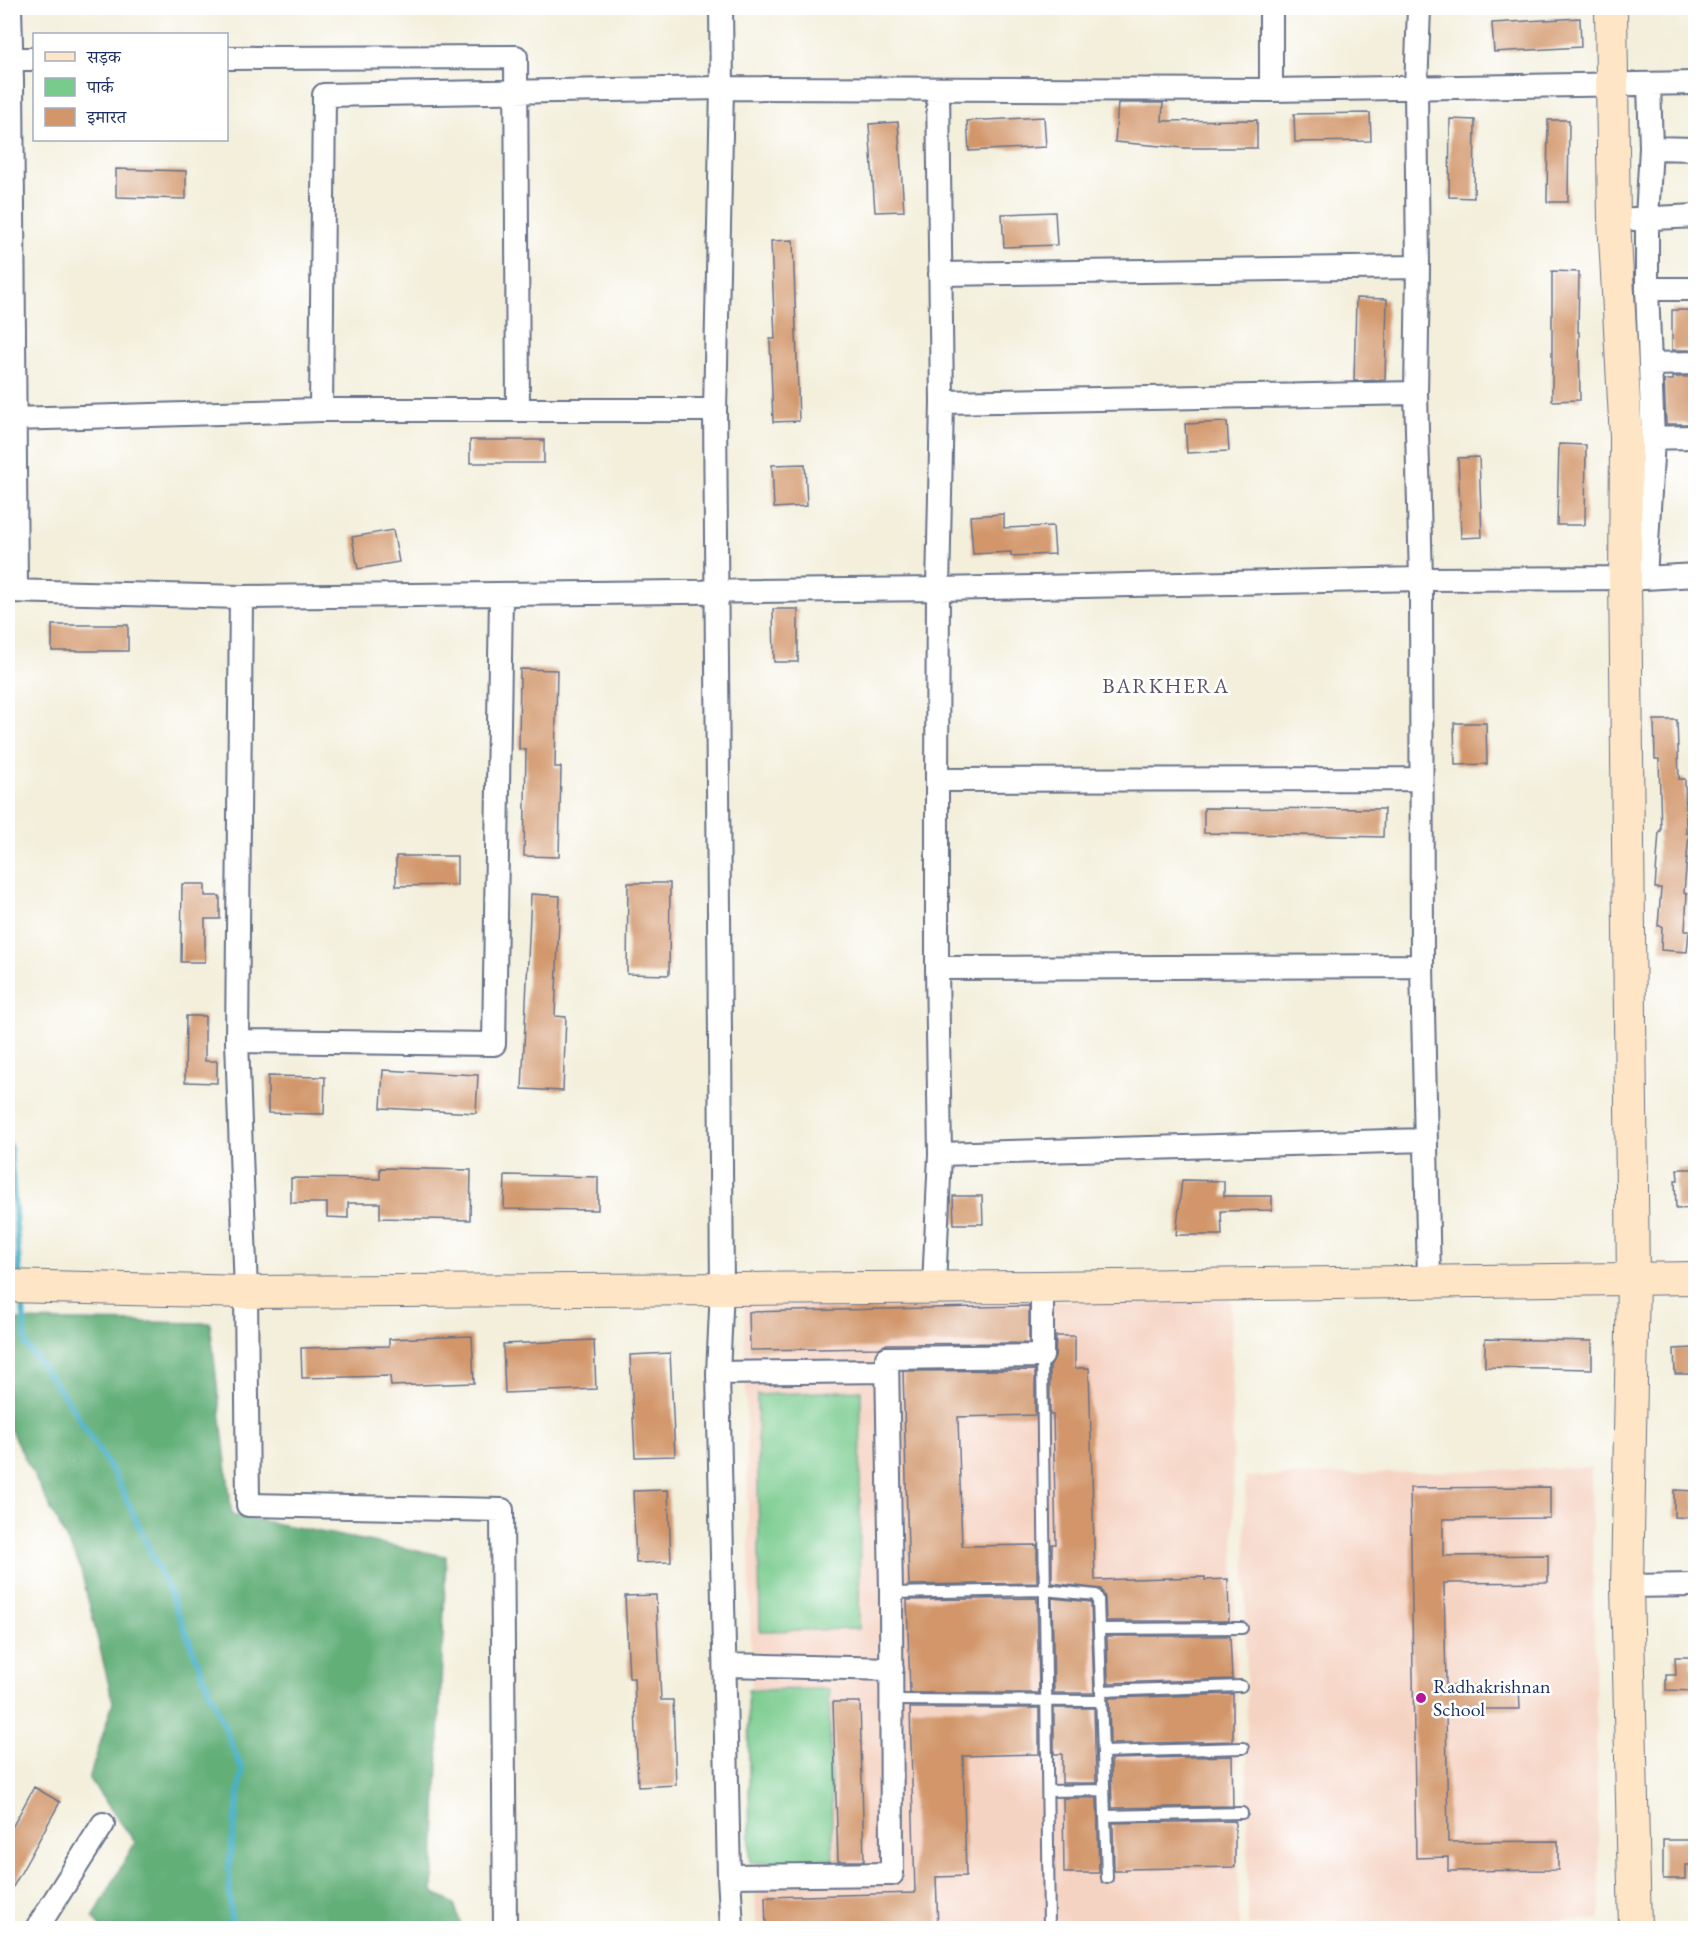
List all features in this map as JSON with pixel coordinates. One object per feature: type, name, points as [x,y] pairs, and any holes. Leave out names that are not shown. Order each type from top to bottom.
[{"type":"main road","points":[[1611,8],[1614,220],[1640,438],[1635,578],[1633,1280],[1627,1586],[1635,1929]]},
{"type":"main road","points":[[8,1286],[246,1292],[1042,1287],[1695,1278]]},
{"type":"street","points":[[10,8],[12,591],[241,597],[501,595],[1421,579],[1635,578],[1695,574]]},
{"type":"street","points":[[721,8],[722,88],[715,410],[722,1289],[718,1374],[732,1929]]},
{"type":"street","points":[[1271,8],[1271,90]]},
{"type":"street","points":[[1419,8],[1416,89],[1418,267],[1416,393],[1421,579],[1422,966],[1429,1280]]},
{"type":"street","points":[[228,58],[516,57],[518,409]]},
{"type":"street","points":[[11,59],[33,58]]},
{"type":"street","points":[[321,410],[324,95],[722,88],[1416,89],[1695,83]]},
{"type":"street","points":[[1649,84],[1651,148],[1647,218],[1647,289],[1650,364],[1640,438],[1695,437]]},
{"type":"street","points":[[934,1287],[940,1154],[937,780],[942,402],[938,88]]},
{"type":"street","points":[[1651,148],[1695,149]]},
{"type":"street","points":[[1614,220],[1695,216]]},
{"type":"street","points":[[940,274],[1418,267]]},
{"type":"street","points":[[1647,289],[1695,290]]},
{"type":"street","points":[[1650,364],[1695,363]]},
{"type":"street","points":[[942,402],[1416,393]]},
{"type":"street","points":[[13,419],[321,410],[715,410]]},
{"type":"street","points":[[237,1041],[494,1044],[501,595]]},
{"type":"street","points":[[241,597],[237,1041],[246,1292],[248,1505],[502,1510],[505,1929]]},
{"type":"street","points":[[937,780],[1421,779]]},
{"type":"street","points":[[937,968],[1422,966]]},
{"type":"street","points":[[940,1154],[1425,1140]]},
{"type":"street","points":[[729,1876],[892,1874],[892,1669],[887,1358],[1042,1356],[1042,1287]]},
{"type":"street","points":[[718,1374],[886,1371]]},
{"type":"street","points":[[1627,1586],[1695,1585]]},
{"type":"street","points":[[725,1665],[892,1669]]},
{"type":"street","points":[[37,1929],[103,1824]]},
{"type":"lane","points":[[1042,1356],[1049,1929]]},
{"type":"lane","points":[[891,1593],[1044,1590],[1096,1595],[1098,1599],[1107,1878]]},
{"type":"lane","points":[[1099,1629],[1242,1628]]},
{"type":"lane","points":[[891,1700],[1047,1702],[1241,1686]]},
{"type":"lane","points":[[1103,1752],[1243,1748]]},
{"type":"lane","points":[[1048,1791],[1104,1790]]},
{"type":"lane","points":[[1105,1816],[1242,1813]]},
{"type":"shaded area","points":[[1231,1299],[1239,1928],[756,1928],[744,1304]]},
{"type":"shaded area","name":"Radhakrishnan School","points":[[1591,1467],[1600,1920],[1248,1926],[1245,1477]]},
{"type":"green space","points":[[8,1320],[210,1323],[232,1515],[446,1556],[433,1892],[454,1904],[462,1928],[101,1928],[93,1918],[135,1842],[89,1779],[113,1702],[80,1566],[8,1425]]},
{"type":"green space","points":[[861,1390],[859,1629],[760,1631],[757,1395]]},
{"type":"green space","points":[[829,1689],[833,1864],[750,1862],[748,1690]]},
{"type":"building","points":[[1580,18],[1581,47],[1494,52],[1492,23]]},
{"type":"building","points":[[1118,103],[1163,103],[1162,121],[1257,120],[1257,148],[1184,148],[1115,142]]},
{"type":"building","points":[[1370,113],[1371,141],[1295,142],[1294,114]]},
{"type":"building","points":[[1044,117],[1046,147],[969,151],[967,121]]},
{"type":"building","points":[[1450,119],[1475,120],[1474,198],[1449,197]]},
{"type":"building","points":[[1548,120],[1569,120],[1568,202],[1547,202]]},
{"type":"building","points":[[898,122],[904,211],[875,212],[869,124]]},
{"type":"building","points":[[116,169],[186,171],[186,199],[116,197]]},
{"type":"building","points":[[1055,212],[1057,245],[1004,247],[1002,214]]},
{"type":"building","points":[[793,240],[799,421],[773,422],[770,339],[775,339],[771,241]]},
{"type":"building","points":[[1552,271],[1579,272],[1580,400],[1552,401]]},
{"type":"building","points":[[1356,298],[1387,299],[1385,380],[1354,381]]},
{"type":"building","points":[[1672,310],[1695,310],[1695,350],[1672,350]]},
{"type":"building","points":[[1673,377],[1695,377],[1695,424],[1666,424],[1664,380],[1673,380]]},
{"type":"building","points":[[1227,422],[1229,451],[1187,453],[1185,424]]},
{"type":"building","points":[[470,440],[544,440],[544,463],[470,463]]},
{"type":"building","points":[[1559,444],[1586,445],[1585,525],[1557,525]]},
{"type":"building","points":[[1479,457],[1482,537],[1461,538],[1458,458]]},
{"type":"building","points":[[805,464],[807,506],[774,508],[772,465]]},
{"type":"building","points":[[1004,514],[1004,528],[1053,526],[1055,554],[1011,556],[1011,552],[973,554],[970,516]]},
{"type":"building","points":[[393,530],[399,562],[358,569],[352,537]]},
{"type":"building","points":[[773,609],[798,609],[798,662],[774,662]]},
{"type":"building","points":[[52,625],[128,625],[128,651],[52,651]]},
{"type":"building","points":[[520,669],[557,670],[555,767],[561,767],[559,857],[524,856],[526,750],[519,749]]},
{"type":"building","points":[[1654,720],[1677,720],[1679,779],[1685,779],[1686,833],[1689,833],[1684,893],[1687,894],[1685,931],[1689,931],[1687,952],[1661,950],[1662,926],[1658,926],[1661,888],[1655,888],[1659,831],[1661,831],[1659,759],[1655,759]]},
{"type":"building","points":[[1454,723],[1486,723],[1487,764],[1455,765]]},
{"type":"building","points":[[1204,808],[1384,809],[1383,837],[1204,833]]},
{"type":"building","points":[[396,856],[457,856],[457,885],[396,886]]},
{"type":"building","points":[[628,883],[670,883],[669,975],[627,974]]},
{"type":"building","points":[[182,884],[205,884],[205,896],[220,896],[220,919],[205,919],[205,962],[181,962]]},
{"type":"building","points":[[531,894],[560,896],[555,1016],[566,1017],[563,1091],[522,1089]]},
{"type":"building","points":[[186,1016],[205,1016],[205,1061],[217,1061],[217,1083],[185,1082]]},
{"type":"building","points":[[383,1070],[478,1075],[476,1113],[381,1108]]},
{"type":"building","points":[[268,1076],[325,1077],[324,1114],[268,1113]]},
{"type":"building","points":[[380,1168],[471,1170],[470,1220],[380,1218],[380,1203],[348,1203],[348,1218],[327,1217],[327,1203],[291,1203],[291,1178],[380,1179]]},
{"type":"building","points":[[1677,1169],[1695,1169],[1695,1208],[1676,1209]]},
{"type":"building","points":[[505,1175],[598,1177],[598,1210],[504,1209]]},
{"type":"building","points":[[1182,1180],[1224,1181],[1224,1196],[1272,1196],[1272,1210],[1221,1211],[1222,1235],[1176,1235]]},
{"type":"building","points":[[953,1196],[982,1196],[983,1224],[954,1224]]},
{"type":"building","points":[[1029,1306],[1029,1343],[887,1344],[879,1348],[750,1350],[749,1312]]},
{"type":"building","points":[[472,1336],[474,1383],[391,1386],[390,1376],[302,1378],[301,1348],[389,1346],[389,1339]]},
{"type":"building","points":[[1056,1336],[1075,1336],[1075,1368],[1089,1368],[1095,1580],[1205,1577],[1205,1580],[1228,1579],[1229,1621],[1106,1621],[1105,1598],[1101,1589],[1052,1583],[1052,1544],[1056,1544],[1050,1367],[1055,1357]]},
{"type":"building","points":[[1485,1339],[1592,1341],[1592,1369],[1485,1367]]},
{"type":"building","points":[[594,1340],[596,1389],[505,1393],[503,1344]]},
{"type":"building","points":[[1695,1348],[1695,1374],[1675,1374],[1674,1349]]},
{"type":"building","points":[[670,1353],[675,1456],[635,1457],[630,1355]]},
{"type":"building","points":[[1035,1370],[1035,1415],[958,1417],[962,1546],[1037,1545],[1037,1583],[909,1585],[903,1371]]},
{"type":"building","points":[[1550,1487],[1550,1518],[1443,1519],[1443,1556],[1548,1555],[1548,1582],[1444,1583],[1446,1686],[1519,1686],[1520,1709],[1446,1709],[1448,1842],[1558,1841],[1558,1870],[1448,1871],[1448,1857],[1416,1858],[1410,1488]]},
{"type":"building","points":[[668,1490],[671,1562],[636,1563],[633,1491]]},
{"type":"building","points":[[1674,1490],[1695,1491],[1695,1518],[1674,1517]]},
{"type":"building","points":[[656,1595],[661,1700],[673,1700],[676,1785],[638,1787],[634,1678],[629,1678],[625,1596]]},
{"type":"building","points":[[1037,1598],[1039,1693],[910,1693],[907,1600]]},
{"type":"building","points":[[1052,1598],[1091,1602],[1094,1693],[1054,1693]]},
{"type":"building","points":[[1107,1636],[1230,1636],[1232,1679],[1108,1683]]},
{"type":"building","points":[[1675,1657],[1692,1657],[1692,1667],[1695,1667],[1695,1691],[1666,1690],[1666,1675],[1676,1675]]},
{"type":"building","points":[[1233,1694],[1233,1741],[1110,1744],[1109,1698]]},
{"type":"building","points":[[833,1702],[860,1702],[864,1861],[838,1861]]},
{"type":"building","points":[[910,1708],[1039,1708],[1039,1754],[963,1756],[966,1876],[936,1877],[938,1929],[766,1929],[765,1897],[915,1893]]},
{"type":"building","points":[[1054,1708],[1094,1708],[1096,1783],[1062,1783],[1062,1754],[1054,1754]]},
{"type":"building","points":[[1232,1756],[1233,1806],[1112,1808],[1111,1759]]},
{"type":"building","points":[[34,1787],[60,1802],[8,1896],[8,1835]]},
{"type":"building","points":[[1063,1798],[1097,1798],[1099,1873],[1064,1873]]},
{"type":"building","points":[[1235,1821],[1235,1867],[1114,1871],[1113,1823]]},
{"type":"building","points":[[1663,1840],[1695,1840],[1695,1865],[1685,1865],[1685,1879],[1663,1879]]},
{"type":"waterway","points":[[8,1143],[20,1278]]},
{"type":"waterway","points":[[22,1294],[26,1345],[69,1402],[118,1481],[171,1596],[242,1770],[229,1866],[231,1928]]},
{"type":"place","name":"Radhakrishnan School","points":[[1421,1698]]},
{"type":"district","name":"BARKHERA","points":[[1166,685]]}]
